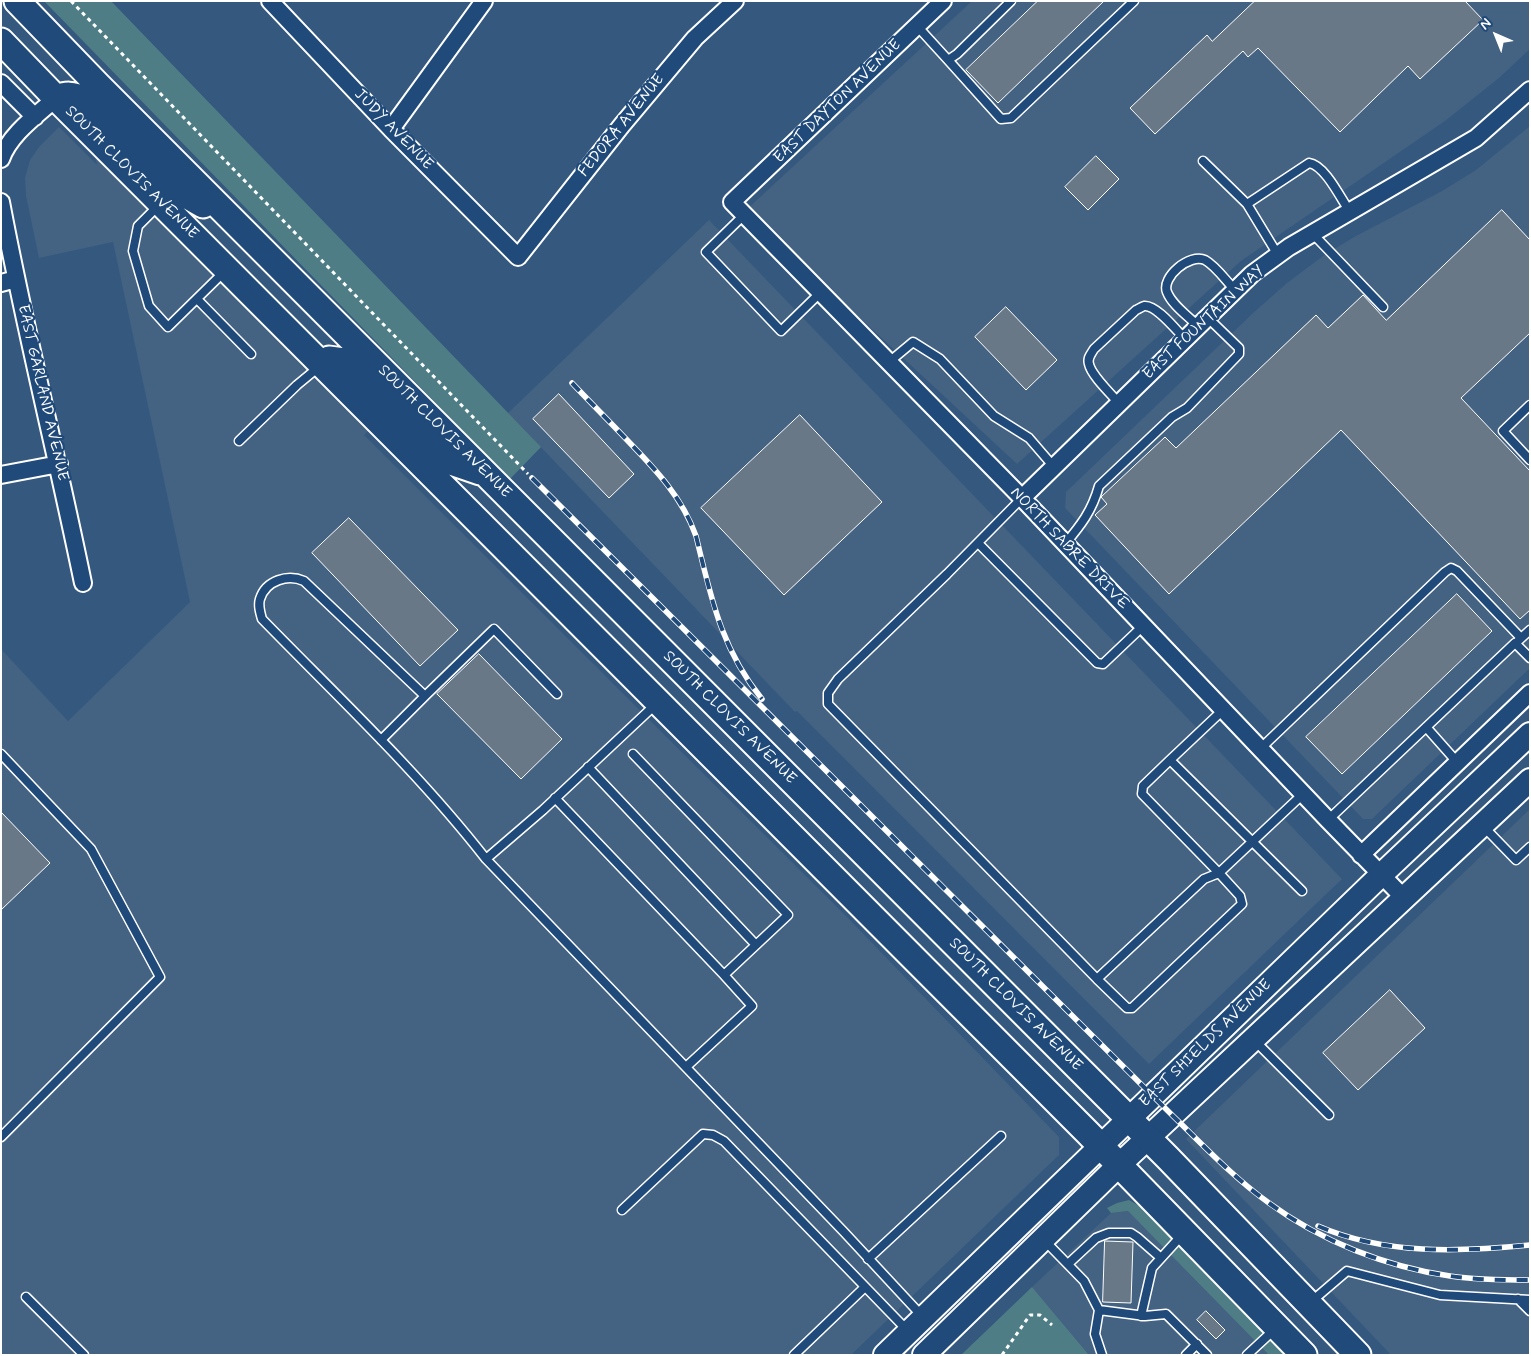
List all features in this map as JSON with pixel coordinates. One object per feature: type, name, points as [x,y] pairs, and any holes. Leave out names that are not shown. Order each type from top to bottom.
[{"type":"main road","name":"SOUTH CLOVIS AVENUE","points":[[17,1],[98,85],[1148,1139],[1358,1355]]},
{"type":"main road","name":"SOUTH CLOVIS AVENUE","points":[[1,41],[1120,1165],[1304,1355]]},
{"type":"main road","points":[[56,98],[74,95],[83,99],[182,193],[196,202],[227,214]]},
{"type":"main road","points":[[227,270],[245,267],[324,343],[335,344],[351,339]]},
{"type":"main road","points":[[322,364],[329,359],[344,361],[422,440],[445,460],[487,475]]},
{"type":"main road","name":"EAST SHIELDS AVENUE","points":[[885,1355],[1100,1145],[1530,734]]},
{"type":"main road","name":"EAST SHIELDS AVENUE","points":[[924,1355],[1120,1165],[1530,780]]},
{"type":"main road","points":[[904,1355],[908,1350],[916,1325]]},
{"type":"street","name":"JUDY AVENUE","points":[[270,1],[391,129],[518,258]]},
{"type":"street","points":[[391,129],[484,1]]},
{"type":"street","name":"FEDORA AVENUE","points":[[518,258],[622,125],[695,38],[735,1]]},
{"type":"street","name":"EAST DAYTON AVENUE","points":[[732,202],[943,1]]},
{"type":"street","points":[[1,83],[35,118]]},
{"type":"street","name":"EAST FOUNTAIN WAY","points":[[1022,498],[1252,274],[1278,255],[1476,138],[1527,97]]},
{"type":"street","points":[[1,159],[13,138],[56,98]]},
{"type":"street","name":"EAST GARLAND AVENUE","points":[[1,202],[9,281],[59,464],[83,583]]},
{"type":"street","name":"NORTH SABRE DRIVE","points":[[732,202],[1022,498],[1404,898]]},
{"type":"street","points":[[1,475],[59,464]]},
{"type":"street","points":[[1361,855],[1530,693]]},
{"type":"lane","points":[[948,60],[957,54],[1011,1]]},
{"type":"lane","points":[[917,26],[1001,119],[1011,118],[1134,1]]},
{"type":"lane","points":[[1203,161],[1247,204],[1278,255]]},
{"type":"lane","points":[[1247,204],[1309,164],[1318,166],[1330,180],[1350,212]]},
{"type":"lane","points":[[161,203],[138,226],[133,251],[149,306],[168,326],[227,270]]},
{"type":"lane","points":[[745,214],[706,252],[781,331],[821,292]]},
{"type":"lane","points":[[1313,234],[1383,307]]},
{"type":"lane","points":[[1065,544],[1084,522],[1095,500],[1098,486],[1172,417],[1187,408],[1239,354],[1239,348],[1169,296],[1166,289],[1167,282],[1186,261],[1195,258],[1204,260],[1235,290]]},
{"type":"lane","points":[[197,299],[251,354]]},
{"type":"lane","points":[[1119,403],[1091,370],[1088,363],[1094,349],[1136,310],[1143,306],[1149,307],[1162,315],[1185,339]]},
{"type":"lane","points":[[889,362],[913,342],[940,360],[994,416],[1029,438],[1054,467]]},
{"type":"lane","points":[[238,442],[297,385],[322,364]]},
{"type":"lane","points":[[1530,405],[1503,431],[1530,459]]},
{"type":"lane","points":[[1022,498],[838,679],[828,693],[828,704],[1097,980],[1127,1008],[1132,1008],[1242,904],[1240,896],[1142,794],[1143,786],[1223,710]]},
{"type":"lane","points":[[978,543],[1096,663],[1103,664],[1143,626]]},
{"type":"lane","points":[[1260,749],[1451,568],[1457,570],[1518,640],[1530,658]]},
{"type":"lane","points":[[425,696],[304,581],[294,577],[280,579],[265,591],[260,598],[259,609],[262,618],[380,740],[463,830],[486,859],[868,1259],[916,1325]]},
{"type":"lane","points":[[380,740],[494,628],[557,694]]},
{"type":"lane","points":[[1328,820],[1530,630]]},
{"type":"lane","points":[[486,859],[658,702]]},
{"type":"lane","points":[[1426,727],[1457,762]]},
{"type":"lane","points":[[1,754],[91,849],[160,977],[1,1137]]},
{"type":"lane","points":[[633,754],[788,915],[724,975]]},
{"type":"lane","points":[[1170,760],[1302,891]]},
{"type":"lane","points":[[588,767],[756,946]]},
{"type":"lane","points":[[1097,980],[1204,879],[1219,873],[1303,794]]},
{"type":"lane","points":[[555,798],[752,1006],[686,1067]]},
{"type":"lane","points":[[1482,825],[1516,860],[1530,846]]},
{"type":"lane","points":[[1254,1040],[1330,1115]]},
{"type":"lane","points":[[622,1210],[703,1134],[713,1135],[724,1141],[865,1287],[916,1325]]},
{"type":"lane","points":[[868,1259],[1001,1136]]},
{"type":"lane","points":[[1141,1316],[1152,1268],[1185,1232]]},
{"type":"lane","points":[[1068,1264],[1096,1238],[1109,1233],[1131,1234],[1161,1258]]},
{"type":"lane","points":[[1043,1239],[1084,1281],[1099,1310],[1095,1334],[1102,1355]]},
{"type":"lane","points":[[1309,1304],[1347,1271],[1440,1295],[1530,1300]]},
{"type":"lane","points":[[794,1355],[865,1287]]},
{"type":"lane","points":[[26,1297],[84,1355]]},
{"type":"lane","points":[[1518,1300],[1530,1311]]},
{"type":"lane","points":[[1099,1310],[1141,1316],[1166,1314],[1207,1355]]},
{"type":"lane","points":[[1247,1355],[1277,1327]]},
{"type":"lane","points":[[1186,1355],[1197,1344]]},
{"type":"path","points":[[71,1],[528,474]]},
{"type":"path","points":[[1002,1355],[1030,1315],[1040,1315],[1052,1324]]},
{"type":"shaded area","points":[[972,1],[1530,1],[1530,49],[1499,78],[1445,121],[1241,261],[1017,464],[745,211]]},
{"type":"shaded area","points":[[1530,126],[1530,668],[1372,819],[1363,819],[1065,508],[1066,492],[1253,313],[1287,283],[1323,256],[1354,237],[1442,191],[1476,170]]},
{"type":"shaded area","points":[[59,127],[97,165],[89,131],[373,426],[364,435],[850,920],[1059,1137],[1059,1155],[851,1355],[1,1355],[1,649],[68,721],[190,602],[113,242],[39,258],[26,196],[25,178],[30,160],[39,147]]},
{"type":"shaded area","points":[[709,220],[1342,879],[1149,1064],[797,711],[795,712],[508,413]]},
{"type":"shaded area","points":[[1530,809],[1530,1355],[1391,1355],[1186,1139]]},
{"type":"shaded area","points":[[1128,1211],[1269,1355],[1089,1355],[1032,1287],[1111,1213]]},
{"type":"green space","points":[[44,1],[111,1],[541,447],[510,479]]},
{"type":"green space","points":[[1129,1200],[1141,1207],[1285,1355],[1269,1355],[1128,1211],[1111,1213],[1107,1208]]},
{"type":"green space","points":[[1032,1287],[1089,1355],[961,1355]]},
{"type":"building","points":[[1038,1],[1104,1],[998,103],[966,70]]},
{"type":"building","points":[[1255,1],[1465,1],[1483,20],[1420,79],[1408,66],[1340,132],[1258,48],[1248,57],[1243,51],[1155,134],[1130,108],[1207,35],[1212,41]]},
{"type":"building","points":[[1096,156],[1119,179],[1088,210],[1065,187]]},
{"type":"building","points":[[1502,210],[1530,240],[1530,333],[1461,398],[1530,471],[1530,610],[1520,619],[1341,430],[1169,594],[1095,515],[1107,504],[1101,497],[1165,437],[1176,448],[1316,315],[1328,328],[1363,295],[1386,320]]},
{"type":"building","points":[[1006,307],[1057,360],[1026,390],[975,337]]},
{"type":"building","points":[[559,394],[634,474],[609,498],[533,419]]},
{"type":"building","points":[[800,415],[882,502],[784,595],[701,508]]},
{"type":"building","points":[[349,518],[458,630],[420,666],[312,553]]},
{"type":"building","points":[[1457,594],[1492,631],[1342,774],[1306,737]]},
{"type":"building","points":[[479,654],[562,739],[521,779],[437,694]]},
{"type":"building","points":[[1,812],[50,863],[1,910]]},
{"type":"building","points":[[1390,990],[1425,1028],[1358,1090],[1323,1053]]},
{"type":"building","points":[[1105,1241],[1133,1242],[1131,1303],[1103,1302]]},
{"type":"building","points":[[1206,1311],[1225,1330],[1216,1339],[1197,1320]]},
{"type":"railway","points":[[572,383],[648,463],[676,496],[696,536],[719,622],[727,642],[736,661],[762,699]]},
{"type":"railway","points":[[532,478],[1173,1116],[1256,1193],[1289,1217],[1310,1229],[1378,1259],[1426,1272],[1450,1276],[1530,1280]]},
{"type":"railway","points":[[1318,1226],[1343,1235],[1396,1247],[1449,1250],[1530,1245]]}]
